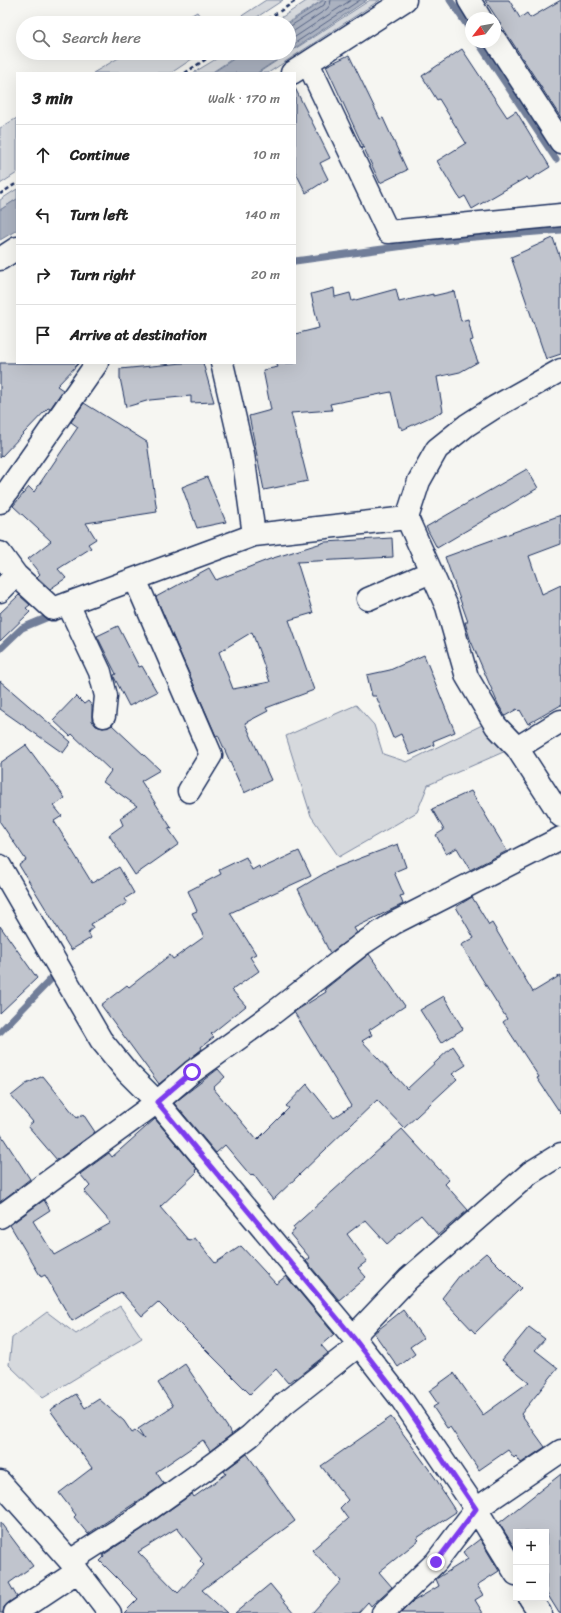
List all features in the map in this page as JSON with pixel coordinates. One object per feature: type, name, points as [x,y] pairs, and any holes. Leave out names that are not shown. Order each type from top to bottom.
[{"type":"street","points":[[405,0],[300,68],[388,232],[561,215]]},
{"type":"street","points":[[469,0],[476,12]]},
{"type":"street","points":[[500,48],[561,142]]},
{"type":"street","points":[[0,259],[16,249]]},
{"type":"street","points":[[0,502],[97,364]]},
{"type":"street","points":[[222,364],[243,454],[254,535]]},
{"type":"street","points":[[561,370],[495,407],[467,425],[437,449],[419,481],[407,518],[447,608],[467,677],[496,726],[517,748],[561,816]]},
{"type":"street","points":[[0,554],[16,575],[53,609],[254,535],[407,518]]},
{"type":"street","points":[[368,599],[431,572]]},
{"type":"street","points":[[0,591],[16,575]]},
{"type":"street","points":[[135,579],[211,755],[189,791]]},
{"type":"street","points":[[68,604],[100,672],[106,696],[104,716]]},
{"type":"street","points":[[517,748],[561,721]]},
{"type":"street","points":[[0,1217],[157,1102],[192,1072],[268,1017],[362,944],[407,916],[561,838]]},
{"type":"street","points":[[0,866],[101,1040],[128,1073],[157,1102],[356,1341],[402,1400],[476,1509],[513,1569]]},
{"type":"street","points":[[15,1613],[134,1520],[250,1436],[285,1403],[356,1341],[408,1279],[530,1173],[561,1154]]},
{"type":"street","points":[[383,1613],[436,1562],[476,1509],[561,1451]]},
{"type":"street","points":[[0,1482],[74,1566],[110,1613]]},
{"type":"street","points":[[532,1601],[540,1613]]},
{"type":"path","points":[[273,16],[297,0]]},
{"type":"path","points":[[186,72],[204,60]]},
{"type":"path","points":[[0,194],[16,184]]},
{"type":"shaded area","points":[[266,0],[283,0],[259,16],[242,16]]},
{"type":"shaded area","points":[[308,0],[323,0],[296,17],[296,16],[284,16]]},
{"type":"shaded area","points":[[370,0],[380,0],[296,55],[296,48]]},
{"type":"shaded area","points":[[197,12],[200,16],[190,16]]},
{"type":"shaded area","points":[[115,60],[190,60],[172,72],[95,72]]},
{"type":"shaded area","points":[[214,60],[230,60],[212,72],[195,72]]},
{"type":"shaded area","points":[[278,60],[288,60],[270,72],[260,72]]},
{"type":"shaded area","points":[[16,119],[16,174],[0,184],[0,128]]},
{"type":"shaded area","points":[[16,190],[16,200],[0,210],[0,200]]},
{"type":"shaded area","points":[[356,705],[374,725],[383,754],[407,762],[482,725],[508,750],[428,785],[417,812],[339,857],[311,816],[286,736]]},
{"type":"shaded area","points":[[120,1306],[142,1338],[43,1398],[9,1365],[12,1338],[47,1312],[76,1334]]},
{"type":"water","points":[[324,0],[367,0],[296,47],[296,18]]},
{"type":"water","points":[[232,60],[276,60],[258,72],[214,72]]},
{"type":"water","points":[[16,200],[16,231],[0,240],[0,210]]},
{"type":"building","points":[[485,0],[509,0],[520,18],[527,13],[530,18],[561,0],[561,118],[501,25],[501,12],[493,12]]},
{"type":"building","points":[[462,49],[507,117],[516,111],[550,167],[529,180],[527,177],[472,209],[465,196],[460,199],[437,161],[466,143],[439,99],[437,100],[422,76]]},
{"type":"building","points":[[349,55],[380,119],[383,118],[407,170],[380,183],[326,66]]},
{"type":"building","points":[[296,90],[330,158],[320,163],[328,179],[306,193],[296,173]]},
{"type":"building","points":[[553,238],[561,261],[561,354],[546,359],[511,257]]},
{"type":"building","points":[[334,288],[335,297],[350,293],[352,301],[396,289],[399,302],[454,291],[461,321],[468,319],[473,340],[470,341],[478,362],[460,372],[437,377],[443,411],[402,430],[402,427],[399,427],[391,392],[330,404],[332,410],[291,413],[308,481],[264,490],[249,416],[271,410],[263,370],[278,367],[276,364],[296,364],[296,334],[319,328],[311,294]]},
{"type":"building","points":[[0,363],[78,364],[57,386],[63,390],[50,409],[48,408],[0,458]]},
{"type":"building","points":[[172,364],[203,364],[214,402],[191,403],[191,396],[150,400],[126,407],[120,378],[120,369]]},
{"type":"building","points":[[84,403],[147,442],[157,512],[86,523],[96,539],[88,544],[91,548],[58,569],[66,578],[50,589],[37,577],[40,574],[28,559],[51,541],[13,506],[29,487],[34,492],[78,427],[71,422]]},
{"type":"building","points":[[527,469],[538,488],[437,548],[426,527]]},
{"type":"building","points":[[207,477],[226,522],[197,528],[182,487]]},
{"type":"building","points":[[561,515],[561,544],[529,556],[542,594],[561,585],[561,705],[528,724],[520,710],[519,711],[517,709],[505,716],[498,704],[470,639],[465,622],[468,622],[445,557]]},
{"type":"building","points":[[392,538],[393,557],[297,562],[313,613],[289,620],[314,690],[266,708],[268,711],[245,723],[271,780],[244,793],[218,735],[216,736],[156,597],[209,568],[216,580],[270,559],[325,542]],"holes":[[[252,632],[270,682],[233,689],[219,652]]]},
{"type":"building","points":[[19,595],[30,605],[26,608],[30,612],[0,641],[0,613]]},
{"type":"building","points":[[118,626],[139,667],[142,666],[157,692],[129,706],[114,677],[116,674],[97,636]]},
{"type":"building","points":[[424,655],[455,732],[433,741],[434,745],[410,755],[401,734],[393,738],[376,696],[372,696],[367,675],[390,670]]},
{"type":"building","points":[[0,681],[71,742],[63,753],[0,709]]},
{"type":"building","points":[[76,696],[84,704],[88,701],[92,706],[92,721],[96,726],[103,728],[112,725],[160,770],[141,781],[172,829],[168,828],[179,844],[135,875],[109,835],[123,825],[120,818],[137,806],[103,782],[111,771],[72,734],[70,736],[53,720]]},
{"type":"building","points":[[26,745],[65,798],[54,806],[62,816],[54,821],[92,883],[119,867],[134,893],[124,899],[127,903],[91,924],[93,928],[88,932],[91,938],[71,950],[19,865],[26,860],[0,822],[0,763]]},
{"type":"building","points":[[471,791],[507,851],[470,870],[457,848],[446,854],[436,835],[444,830],[432,809]]},
{"type":"building","points":[[398,844],[406,867],[394,872],[404,895],[400,896],[403,904],[354,928],[357,933],[330,953],[298,889],[332,869]]},
{"type":"building","points":[[299,851],[311,876],[230,913],[256,954],[250,957],[259,971],[232,990],[246,1006],[211,1034],[214,1037],[201,1047],[202,1049],[159,1084],[101,1005],[127,985],[129,987],[170,955],[173,959],[204,937],[192,913],[197,911],[188,891],[221,874],[219,870],[246,857],[252,870],[259,866],[260,869]]},
{"type":"building","points":[[472,897],[489,925],[492,923],[533,992],[561,975],[561,1114],[503,1022],[507,1019],[461,945],[474,938],[456,907]]},
{"type":"building","points":[[0,926],[37,978],[0,1013]]},
{"type":"building","points":[[369,954],[405,1006],[369,1030],[372,1035],[362,1041],[407,1089],[453,1046],[466,1065],[452,1074],[457,1079],[404,1128],[377,1100],[273,1200],[253,1174],[251,1176],[225,1145],[216,1153],[174,1103],[218,1069],[225,1077],[213,1088],[257,1140],[289,1108],[286,1106],[307,1084],[334,1118],[351,1106],[294,1012],[326,992],[325,989]]},
{"type":"building","points":[[444,996],[463,1029],[441,1043],[420,1010]]},
{"type":"building","points":[[43,1076],[77,1118],[83,1114],[95,1132],[57,1160],[28,1126],[33,1122],[11,1096],[26,1084]]},
{"type":"building","points":[[155,1119],[197,1169],[195,1170],[197,1172],[160,1207],[189,1241],[195,1238],[215,1263],[241,1246],[276,1284],[286,1276],[334,1334],[321,1345],[328,1353],[288,1383],[276,1369],[250,1394],[158,1302],[142,1316],[121,1292],[72,1321],[45,1275],[41,1277],[10,1225],[44,1200],[50,1210],[33,1221],[54,1255],[111,1223],[84,1192],[90,1186],[80,1174],[109,1153],[112,1157]]},
{"type":"building","points":[[402,1129],[449,1180],[445,1184],[468,1210],[438,1235],[421,1215],[387,1244],[365,1220],[347,1234],[367,1261],[358,1268],[366,1277],[339,1300],[306,1261],[310,1258],[290,1234],[295,1230],[293,1227]]},
{"type":"building","points":[[0,1133],[30,1179],[0,1202]]},
{"type":"building","points":[[486,1253],[521,1288],[475,1333],[442,1298],[460,1275]]},
{"type":"building","points":[[403,1310],[423,1338],[410,1347],[415,1354],[398,1367],[374,1333]]},
{"type":"building","points":[[529,1327],[545,1339],[535,1350],[558,1368],[521,1414],[545,1447],[521,1463],[516,1456],[514,1458],[508,1450],[479,1470],[450,1427],[447,1428],[433,1407],[438,1404],[429,1391],[454,1373],[483,1415],[529,1382],[502,1360]]},
{"type":"building","points":[[185,1364],[232,1434],[210,1451],[203,1440],[156,1472],[164,1484],[88,1534],[74,1517],[76,1515],[59,1493],[92,1468],[50,1410],[76,1394],[85,1408],[99,1399],[124,1421],[132,1433],[135,1431],[144,1439],[138,1429],[173,1406],[158,1383]]},
{"type":"building","points":[[391,1417],[436,1479],[456,1512],[417,1538],[419,1540],[379,1572],[392,1587],[371,1606],[368,1602],[358,1613],[312,1613],[341,1581],[312,1550],[348,1519],[340,1508],[348,1500],[321,1466]]},
{"type":"building","points":[[247,1454],[295,1521],[202,1590],[227,1613],[124,1613],[138,1599],[100,1561],[104,1557],[103,1555],[192,1494],[194,1497],[226,1474],[224,1471]],"holes":[[[177,1528],[202,1559],[200,1561],[204,1565],[178,1593],[138,1552]]]},
{"type":"building","points":[[561,1474],[561,1613],[559,1613],[549,1597],[549,1529],[513,1529],[513,1545],[499,1523]]},
{"type":"building","points":[[0,1522],[33,1566],[9,1583],[17,1597],[4,1607],[3,1613],[0,1613]]},
{"type":"building","points":[[480,1539],[499,1571],[477,1585],[483,1595],[475,1600],[483,1613],[401,1613],[412,1602],[439,1586],[436,1579],[468,1559],[463,1552]]},
{"type":"building","points":[[270,1584],[294,1613],[235,1613]]},
{"type":"waterway","points":[[450,0],[465,22]]},
{"type":"waterway","points":[[482,48],[556,159]]},
{"type":"waterway","points":[[296,261],[463,238],[561,230]]},
{"type":"waterway","points":[[0,649],[22,628],[46,618]]},
{"type":"waterway","points":[[0,1032],[54,976]]},
{"type":"route","points":[[192,1072],[157,1102],[353,1337],[402,1400],[476,1509],[436,1562]]}]
